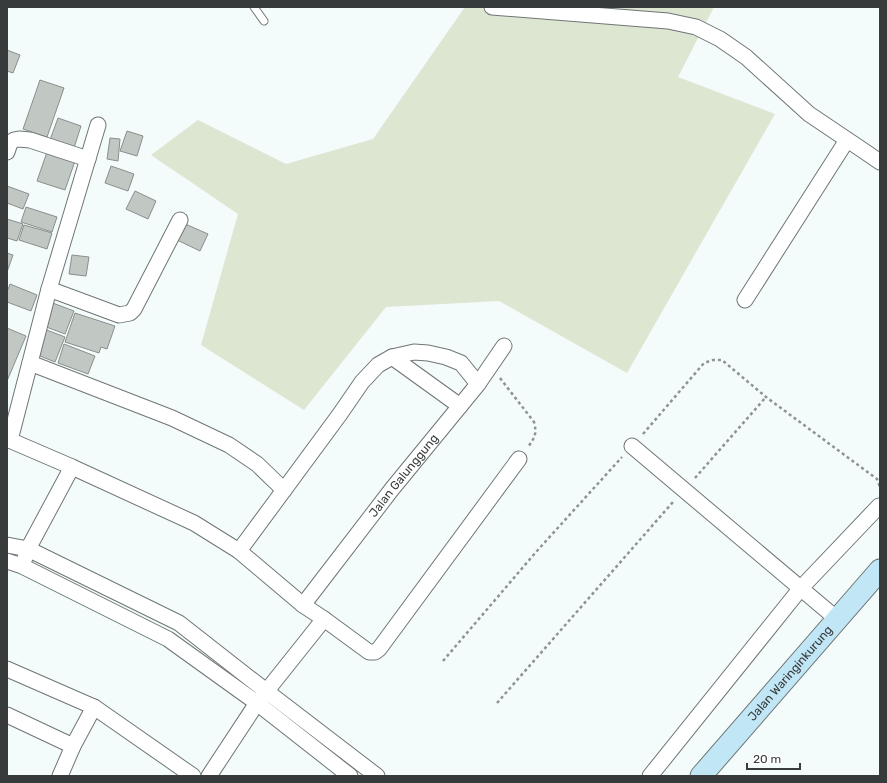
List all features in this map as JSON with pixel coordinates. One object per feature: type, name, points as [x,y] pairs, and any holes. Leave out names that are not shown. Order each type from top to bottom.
[{"type":"street","points":[[492,7],[668,20],[696,27],[720,40],[746,57],[809,114],[880,162]]},
{"type":"street","points":[[98,125],[49,289],[8,439],[194,523],[238,551],[303,605],[369,652],[375,652],[379,649],[519,459]]},
{"type":"street","points":[[7,152],[10,143],[19,139],[30,140],[88,159]]},
{"type":"street","points":[[745,300],[847,140]]},
{"type":"street","points":[[49,289],[119,315],[130,313],[134,309],[180,220]]},
{"type":"street","name":"Jalan Galunggung","points":[[303,605],[392,489],[478,384],[504,346]]},
{"type":"street","points":[[238,551],[362,382],[378,366],[392,357],[414,352],[428,353],[446,357],[461,363],[478,384]]},
{"type":"street","points":[[392,357],[460,406]]},
{"type":"street","points":[[30,363],[172,418],[229,445],[257,464],[284,490]]},
{"type":"street","points":[[632,446],[837,619]]},
{"type":"street","points":[[22,566],[28,549],[72,467]]},
{"type":"street","points":[[650,776],[801,588],[879,506]]},
{"type":"street","points":[[7,545],[28,549],[179,623],[377,776]]},
{"type":"street","points":[[7,561],[22,566],[168,639],[257,704],[350,776]]},
{"type":"street","name":"Jalan Waringinkurung","points":[[701,776],[880,570]]},
{"type":"street","points":[[209,776],[266,691],[324,619]]},
{"type":"street","points":[[7,669],[94,707],[193,776]]},
{"type":"street","points":[[60,776],[73,746],[94,707]]},
{"type":"street","points":[[7,715],[73,746]]},
{"type":"lane","points":[[254,7],[264,21]]},
{"type":"path","points":[[443,661],[536,552],[632,446],[704,363],[713,360],[722,360],[766,397],[877,479],[880,487]]},
{"type":"path","points":[[490,365],[534,422],[536,429],[535,437],[519,459]]},
{"type":"path","points":[[497,703],[766,397]]},
{"type":"green space","points":[[465,7],[714,7],[678,77],[775,114],[627,373],[499,301],[386,307],[304,410],[201,345],[238,214],[151,155],[198,120],[286,164],[373,139]]},
{"type":"building","points":[[7,50],[20,55],[13,73],[7,71]]},
{"type":"building","points":[[40,80],[64,88],[47,137],[23,129]]},
{"type":"building","points":[[58,118],[81,126],[74,148],[50,140]]},
{"type":"building","points":[[127,131],[143,136],[137,156],[120,151]]},
{"type":"building","points":[[110,138],[120,139],[118,161],[107,159]]},
{"type":"building","points":[[47,152],[75,161],[65,190],[37,181]]},
{"type":"building","points":[[111,166],[134,174],[128,191],[105,183]]},
{"type":"building","points":[[7,186],[29,194],[23,209],[7,203]]},
{"type":"building","points":[[135,191],[156,201],[148,219],[126,209]]},
{"type":"building","points":[[26,207],[57,217],[52,232],[21,222]]},
{"type":"building","points":[[7,219],[23,224],[17,241],[7,238]]},
{"type":"building","points":[[183,223],[208,234],[200,251],[175,239]]},
{"type":"building","points":[[24,225],[52,233],[47,249],[19,240]]},
{"type":"building","points":[[7,253],[13,255],[7,272]]},
{"type":"building","points":[[72,255],[89,257],[86,276],[69,274]]},
{"type":"building","points":[[10,284],[37,295],[31,311],[7,302],[7,292]]},
{"type":"building","points":[[50,302],[74,311],[65,334],[41,325]]},
{"type":"building","points":[[75,313],[115,326],[107,349],[101,347],[99,353],[65,342]]},
{"type":"building","points":[[7,328],[26,336],[7,381]]},
{"type":"building","points":[[44,329],[65,337],[55,362],[35,354]]},
{"type":"building","points":[[64,344],[95,356],[88,374],[58,363]]}]
